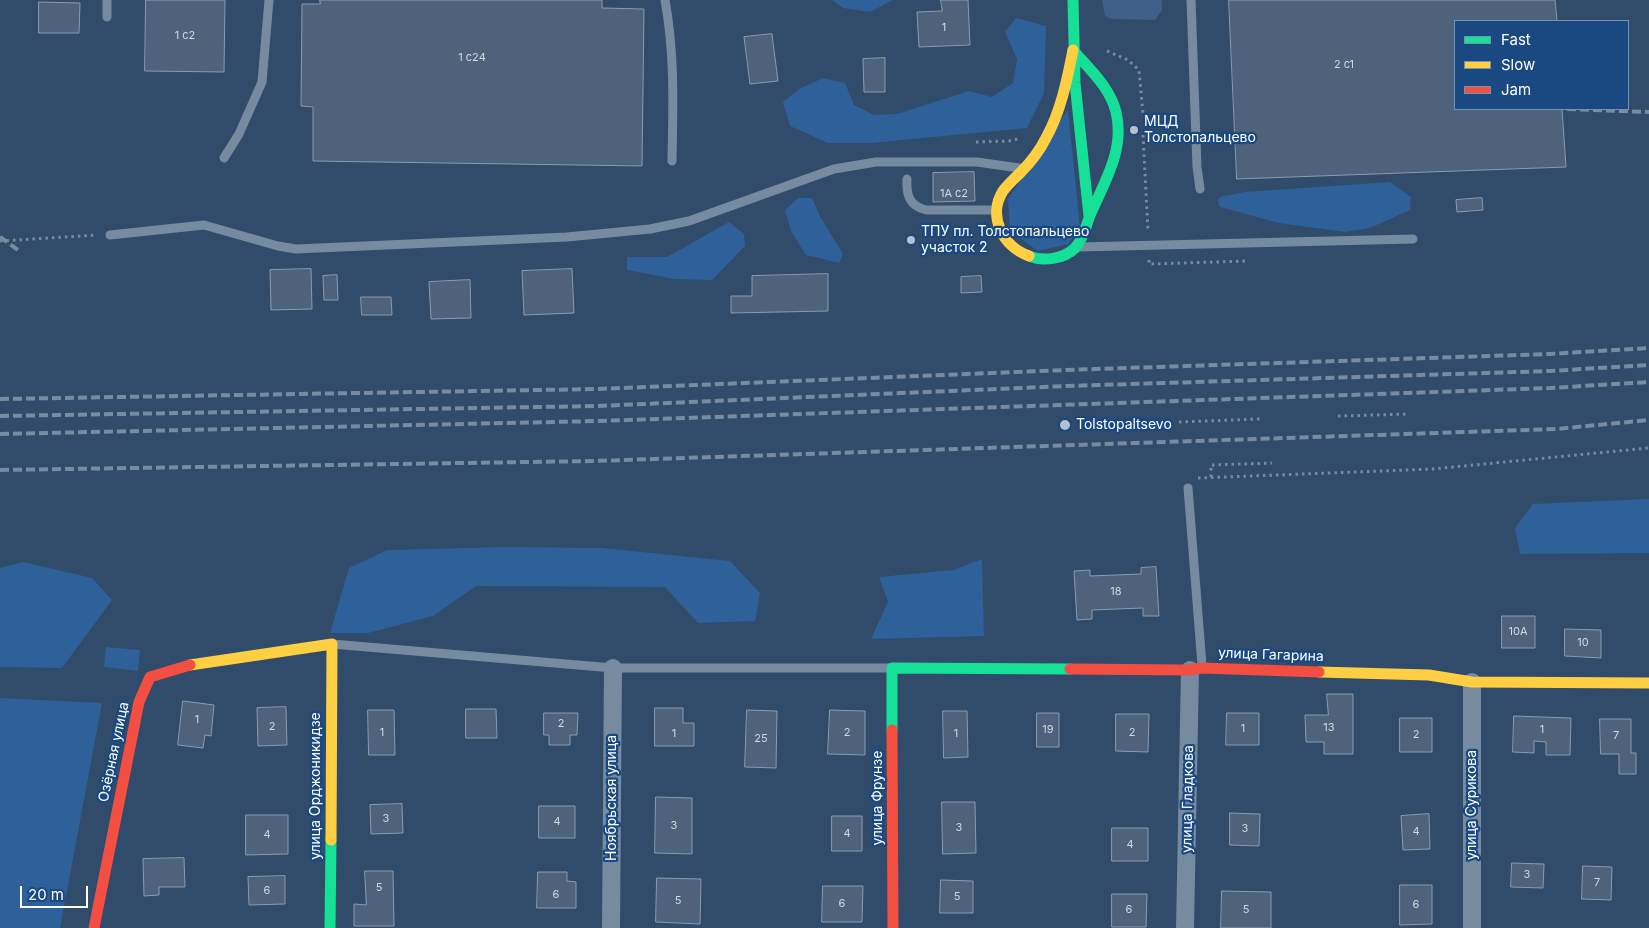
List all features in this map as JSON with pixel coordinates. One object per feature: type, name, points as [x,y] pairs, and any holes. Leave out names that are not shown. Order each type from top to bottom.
[{"type":"street","points":[[1073,0],[1073,50],[1089,216]]},
{"type":"street","points":[[1073,50],[1107,90],[1114,103],[1117,119],[1111,170],[1089,216],[1086,232],[1074,247],[1061,256],[1050,259],[1026,257],[1007,243],[1001,233],[997,210],[1004,187],[1024,170],[1046,138],[1056,116],[1073,50]]},
{"type":"street","name":"Озёрная улица","points":[[94,928],[139,702],[150,677],[188,665],[332,644]]},
{"type":"street","name":"улица Орджоникидзе","points":[[330,928],[332,644]]},
{"type":"street","name":"Ноябрьская улица","points":[[611,928],[613,668]]},
{"type":"street","name":"улица Гагарина","points":[[892,668],[1196,669],[1430,675],[1472,682],[1649,682]]},
{"type":"street","name":"улица Фрунзе","points":[[892,668],[893,928]]},
{"type":"street","name":"улица Гладкова","points":[[1185,928],[1196,669]]},
{"type":"street","name":"улица Сурикова","points":[[1472,682],[1472,928]]},
{"type":"lane","points":[[107,0],[107,17]]},
{"type":"lane","points":[[224,158],[239,134],[262,82],[269,0]]},
{"type":"lane","points":[[665,0],[671,31],[673,59],[672,161]]},
{"type":"lane","points":[[1190,0],[1197,166],[1200,189]]},
{"type":"lane","points":[[110,235],[204,225],[278,246],[296,249],[567,237],[650,229],[689,221],[834,169],[876,162],[977,162],[1006,165],[1024,170]]},
{"type":"lane","points":[[907,179],[908,195],[911,203],[916,208],[926,210],[997,210]]},
{"type":"lane","points":[[1074,247],[1413,239]]},
{"type":"lane","points":[[1188,488],[1196,669]]},
{"type":"lane","points":[[332,644],[613,668],[892,668]]},
{"type":"path","points":[[976,142],[1009,141],[1020,138]]},
{"type":"path","points":[[0,241],[110,235]]},
{"type":"path","points":[[1206,262],[1249,261]]},
{"type":"path","points":[[1338,416],[1409,414]]},
{"type":"path","points":[[1179,422],[1260,419]]},
{"type":"path","points":[[1193,478],[1432,469],[1649,448]]},
{"type":"path","points":[[1211,477],[1211,465],[1272,463]]},
{"type":"shaded area","points":[[832,0],[893,0],[870,12],[843,8]]},
{"type":"shaded area","points":[[1102,0],[1162,0],[1162,10],[1155,20],[1113,19],[1105,16]]},
{"type":"shaded area","points":[[1016,18],[1046,26],[1044,93],[1027,128],[871,143],[828,143],[790,126],[783,102],[799,89],[823,78],[845,83],[854,105],[874,115],[897,114],[969,91],[992,97],[1013,83],[1017,59],[1005,32]]},
{"type":"shaded area","points":[[1068,109],[1080,228],[1068,244],[1038,251],[1010,231],[1008,199]]},
{"type":"shaded area","points":[[1390,182],[1411,197],[1410,210],[1370,228],[1345,232],[1279,223],[1220,207],[1218,201],[1220,197],[1245,192]]},
{"type":"shaded area","points":[[798,198],[812,198],[821,218],[843,254],[839,263],[806,255],[791,231],[785,210]]},
{"type":"shaded area","points":[[729,222],[744,234],[745,246],[712,280],[675,279],[627,270],[627,257],[667,257]]},
{"type":"shaded area","points":[[1649,499],[1649,553],[1520,554],[1515,528],[1533,504]]},
{"type":"shaded area","points":[[505,547],[602,548],[730,561],[760,593],[755,621],[698,623],[665,587],[476,586],[433,616],[368,633],[330,633],[349,568],[387,550]]},
{"type":"shaded area","points":[[982,559],[984,636],[871,639],[888,602],[879,577],[953,570]]},
{"type":"shaded area","points":[[23,562],[92,578],[112,600],[62,668],[0,667],[0,568]]},
{"type":"shaded area","points":[[106,647],[140,650],[138,671],[104,667]]},
{"type":"shaded area","points":[[0,698],[102,703],[60,928],[0,928]]},
{"type":"building","points":[[146,0],[225,0],[224,72],[145,71]]},
{"type":"building","points":[[320,0],[602,0],[602,8],[644,9],[642,166],[313,161],[313,107],[301,106],[302,4],[320,4]]},
{"type":"building","points":[[941,0],[968,0],[970,45],[919,47],[917,12],[942,11]]},
{"type":"building","points":[[1229,0],[1555,0],[1557,20],[1454,20],[1454,110],[1562,110],[1566,167],[1237,179]]},
{"type":"building","points":[[39,2],[80,3],[79,33],[39,33]]},
{"type":"building","points":[[772,34],[778,81],[750,84],[744,37]]},
{"type":"building","points":[[885,58],[885,92],[864,92],[863,59]]},
{"type":"building","points":[[974,172],[975,201],[933,202],[933,173]]},
{"type":"building","points":[[1482,198],[1483,210],[1457,212],[1456,200]]},
{"type":"building","points":[[311,269],[312,309],[271,310],[270,270]]},
{"type":"building","points":[[572,269],[574,313],[524,315],[522,271]]},
{"type":"building","points":[[828,274],[828,311],[731,313],[731,296],[752,296],[752,276]]},
{"type":"building","points":[[337,275],[338,300],[324,300],[323,276]]},
{"type":"building","points":[[981,276],[982,292],[961,293],[961,277]]},
{"type":"building","points":[[470,280],[471,318],[431,319],[429,282]]},
{"type":"building","points":[[361,297],[391,297],[392,315],[362,315]]},
{"type":"building","points":[[1156,567],[1159,616],[1143,616],[1143,608],[1092,610],[1092,619],[1077,620],[1074,571],[1090,570],[1090,576],[1141,574],[1141,568]]},
{"type":"building","points":[[1502,616],[1535,616],[1535,648],[1502,648]]},
{"type":"building","points":[[1565,629],[1601,630],[1601,658],[1565,656]]},
{"type":"building","points":[[1327,694],[1353,694],[1353,754],[1324,754],[1324,742],[1306,742],[1305,715],[1328,715]]},
{"type":"building","points":[[183,701],[214,705],[211,736],[205,735],[203,748],[178,745]]},
{"type":"building","points":[[286,707],[287,745],[258,746],[257,708]]},
{"type":"building","points":[[655,708],[683,708],[683,723],[694,723],[694,746],[655,746]]},
{"type":"building","points":[[466,709],[496,709],[497,738],[466,738]]},
{"type":"building","points":[[368,710],[394,710],[395,755],[369,755]]},
{"type":"building","points":[[747,710],[777,711],[776,768],[745,767]]},
{"type":"building","points":[[830,710],[865,711],[865,755],[828,754]]},
{"type":"building","points":[[943,711],[967,711],[968,757],[944,758]]},
{"type":"building","points":[[544,713],[578,713],[577,735],[570,735],[570,745],[549,745],[549,735],[544,735]]},
{"type":"building","points":[[1037,713],[1059,713],[1059,747],[1037,747]]},
{"type":"building","points":[[1227,713],[1259,713],[1259,745],[1226,745]]},
{"type":"building","points":[[1116,714],[1149,714],[1148,752],[1116,751]]},
{"type":"building","points":[[1514,716],[1571,718],[1570,755],[1546,755],[1546,742],[1534,741],[1534,753],[1513,752]]},
{"type":"building","points":[[1400,718],[1432,718],[1432,752],[1400,752]]},
{"type":"building","points":[[1600,719],[1631,719],[1631,753],[1636,753],[1636,774],[1619,774],[1619,754],[1601,754]]},
{"type":"building","points":[[656,797],[692,798],[692,854],[655,853]]},
{"type":"building","points":[[942,802],[975,802],[976,853],[943,854]]},
{"type":"building","points":[[402,804],[403,833],[371,834],[370,805]]},
{"type":"building","points":[[539,806],[575,806],[575,838],[539,838]]},
{"type":"building","points":[[1230,813],[1260,814],[1259,846],[1230,845]]},
{"type":"building","points":[[1429,814],[1430,849],[1403,850],[1401,816]]},
{"type":"building","points":[[246,815],[288,815],[288,854],[246,855]]},
{"type":"building","points":[[832,816],[862,816],[862,851],[832,851]]},
{"type":"building","points":[[1112,828],[1148,828],[1148,861],[1112,861]]},
{"type":"building","points":[[184,858],[185,887],[159,887],[159,895],[144,896],[143,859]]},
{"type":"building","points":[[1512,863],[1544,864],[1543,888],[1511,887]]},
{"type":"building","points":[[1583,866],[1612,867],[1611,900],[1582,899]]},
{"type":"building","points":[[365,871],[393,871],[394,926],[354,926],[354,904],[366,905]]},
{"type":"building","points":[[538,872],[567,872],[567,881],[576,882],[576,908],[537,908]]},
{"type":"building","points":[[285,876],[285,904],[249,905],[248,877]]},
{"type":"building","points":[[657,878],[701,879],[700,924],[656,922]]},
{"type":"building","points":[[941,880],[973,881],[973,913],[940,913]]},
{"type":"building","points":[[1400,885],[1432,885],[1432,924],[1400,925]]},
{"type":"building","points":[[823,886],[863,886],[862,922],[822,922]]},
{"type":"building","points":[[1222,891],[1271,892],[1271,928],[1221,928]]},
{"type":"building","points":[[1112,894],[1147,894],[1146,927],[1112,927]]},
{"type":"railway","points":[[1594,110],[1649,112]]},
{"type":"railway","points":[[0,237],[21,252]]},
{"type":"railway","points":[[0,399],[597,389],[1066,370],[1549,354],[1649,348]]},
{"type":"railway","points":[[0,416],[597,406],[1067,386],[1550,371],[1649,365]]},
{"type":"railway","points":[[0,434],[599,421],[1550,388],[1649,382]]},
{"type":"railway","points":[[0,470],[594,461],[1556,429],[1649,420]]},
{"type":"traffic: fast","points":[[1073,0],[1075,83],[1089,216]]},
{"type":"traffic: fast","points":[[1029,256],[1041,259],[1059,257],[1075,248],[1083,236],[1116,152],[1118,126],[1113,103],[1104,86],[1073,50]]},
{"type":"traffic: fast","points":[[892,730],[892,668],[1070,669]]},
{"type":"traffic: fast","points":[[330,928],[331,840]]},
{"type":"traffic: slow","points":[[1029,256],[1012,246],[1000,230],[997,220],[998,201],[1005,188],[1035,156],[1051,128],[1063,95],[1073,50]]},
{"type":"traffic: slow","points":[[190,665],[332,644],[331,840]]},
{"type":"traffic: slow","points":[[1319,672],[1429,675],[1472,682],[1649,683]]},
{"type":"traffic: jam","points":[[94,928],[139,702],[150,677],[190,665]]},
{"type":"traffic: jam","points":[[1070,669],[1190,670],[1202,668],[1319,672]]},
{"type":"traffic: jam","points":[[892,730],[893,928]]},
{"type":"place","name":"МЦД Толстопальцево","points":[[1134,130]]},
{"type":"place","name":"ТПУ пл. Толстопальцево участок 2","points":[[911,240]]},
{"type":"place","name":"Tolstopaltsevo","points":[[1065,425]]}]
